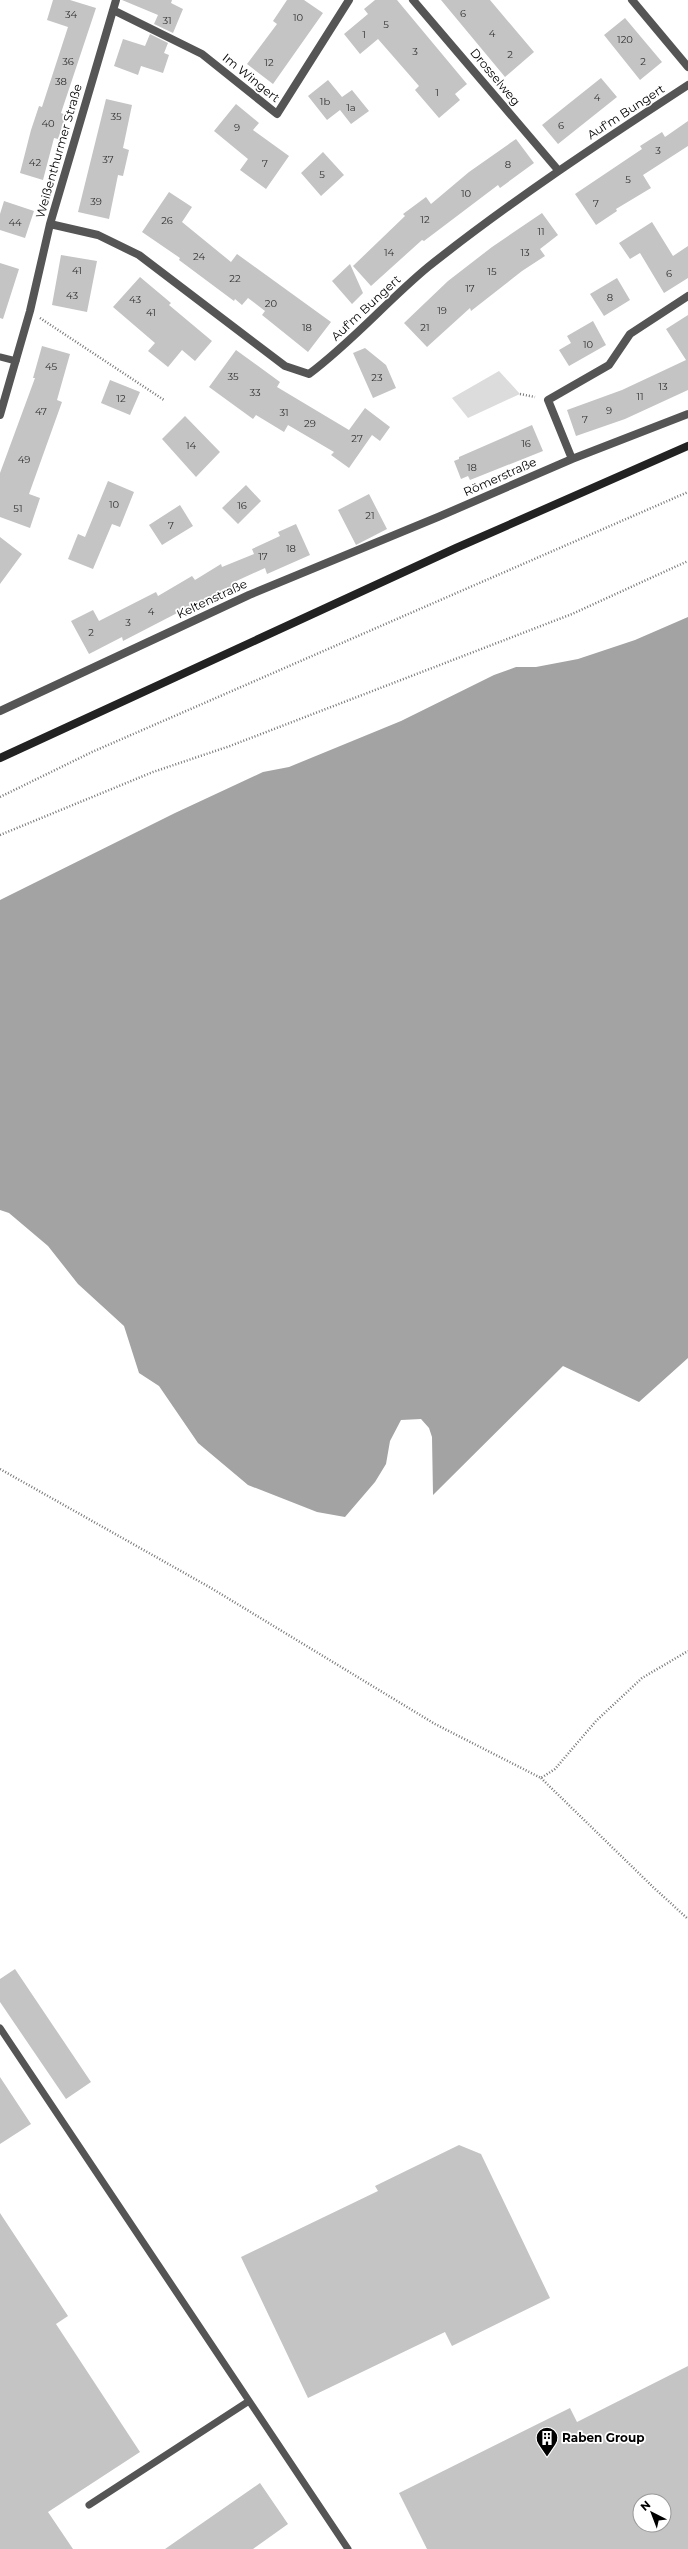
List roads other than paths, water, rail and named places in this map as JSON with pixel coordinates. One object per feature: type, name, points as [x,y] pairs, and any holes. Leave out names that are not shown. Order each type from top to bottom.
[{"type":"street","name":"Weißenthurmer Straße","points":[[0,415],[30,311],[50,224],[116,0]]},
{"type":"street","name":"Im Wingert","points":[[113,10],[202,54],[277,114],[349,0]]},
{"type":"street","name":"Drosselweg","points":[[413,0],[558,170]]},
{"type":"street","points":[[632,0],[688,67]]},
{"type":"street","name":"Auf'm Bungert","points":[[50,224],[98,236],[139,255],[285,366],[309,374],[329,359],[427,268],[558,170],[688,85]]},
{"type":"street","points":[[572,459],[548,400],[609,365],[630,334],[688,296]]},
{"type":"street","name":"Römerstraße","points":[[438,518],[572,459],[688,414]]},
{"type":"street","points":[[0,758],[449,552],[688,446]]},
{"type":"street","name":"Keltenstraße","points":[[0,711],[249,595],[438,518]]},
{"type":"lane","points":[[0,356],[16,361]]},
{"type":"lane","points":[[0,2028],[348,2549]]},
{"type":"lane","points":[[88,2505],[250,2401]]},
{"type":"place","name":"Raben Group","points":[[547,2458]]}]
